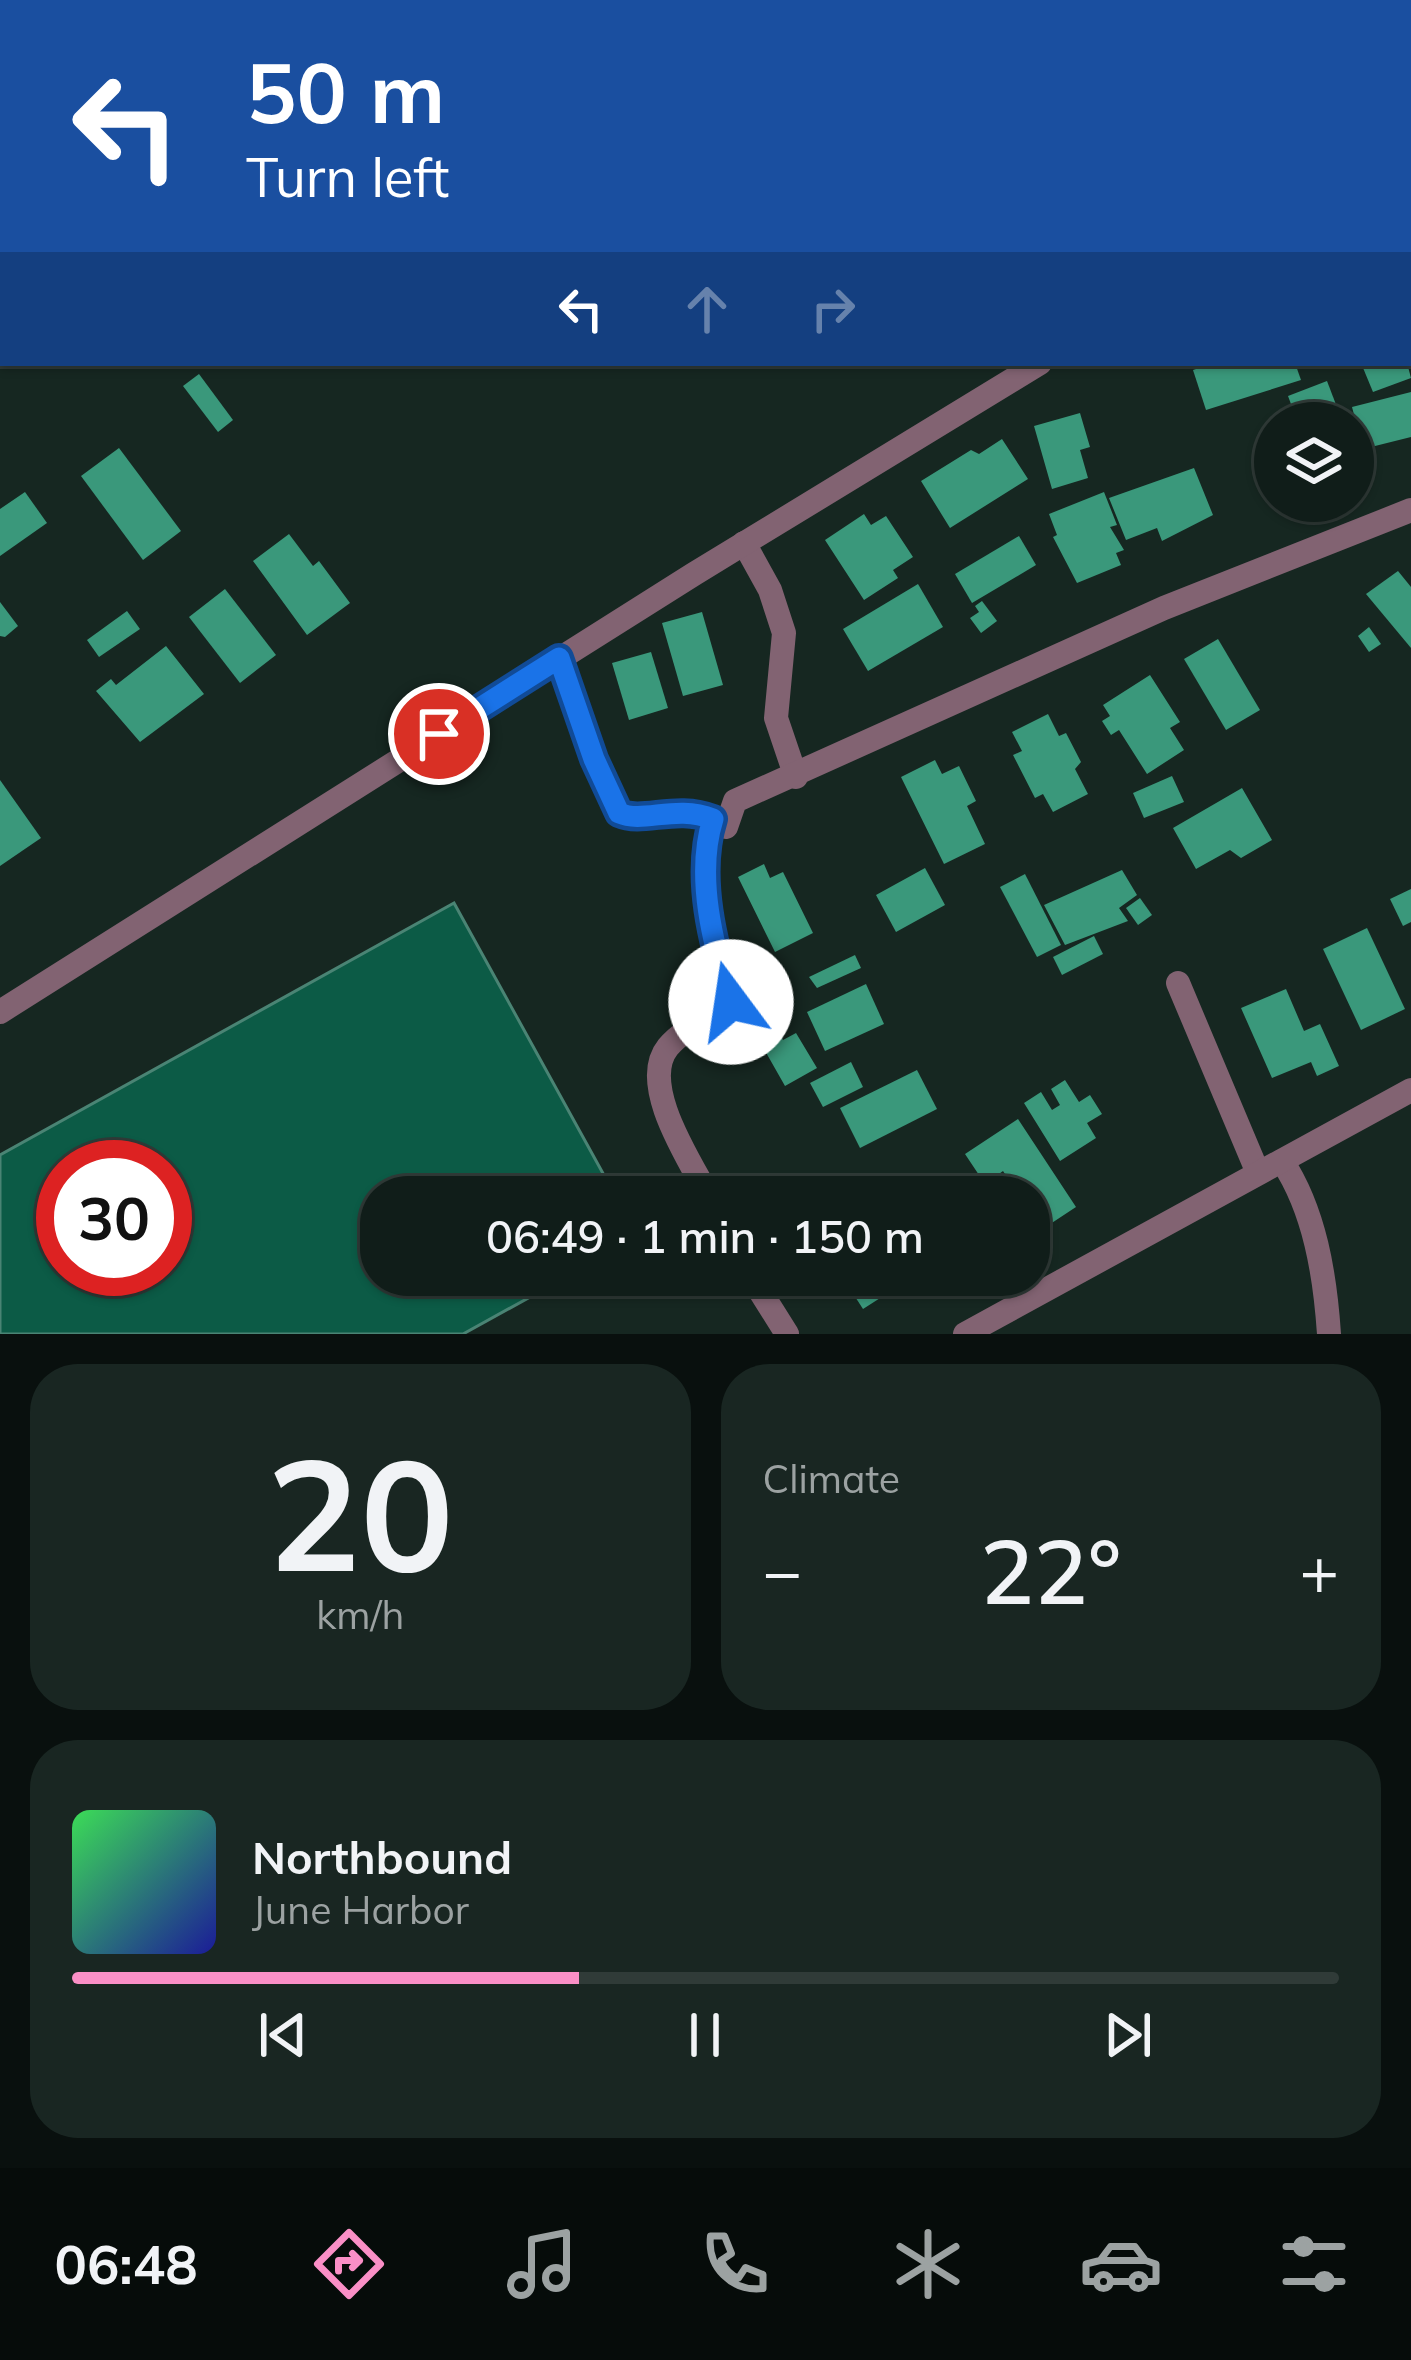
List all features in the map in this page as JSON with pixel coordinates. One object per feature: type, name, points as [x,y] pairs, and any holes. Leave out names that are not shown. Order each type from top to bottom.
[{"type":"street","points":[[0,1012],[559,658],[1035,366]]},
{"type":"street","points":[[559,658],[594,759],[619,813],[632,819],[694,811],[726,827],[735,801],[1164,608],[1411,510]]},
{"type":"street","points":[[744,543],[770,590],[784,633],[776,718],[796,777]]},
{"type":"street","points":[[699,1176],[657,1089],[658,1069],[668,1047],[731,1002],[707,898],[704,848],[713,819]]},
{"type":"street","points":[[1178,983],[1258,1173]]},
{"type":"street","points":[[965,1334],[1411,1090]]},
{"type":"street","points":[[1282,1161],[1298,1185],[1324,1276],[1329,1334]]},
{"type":"street","points":[[763,1296],[787,1334]]},
{"type":"shaded area","points":[[454,903],[604,1176],[360,1176],[360,1296],[532,1296],[463,1334],[0,1334],[0,1155]]},
{"type":"building","points":[[1296,366],[1301,380],[1206,410],[1193,370]]},
{"type":"building","points":[[1362,366],[1408,366],[1411,378],[1373,392]]},
{"type":"building","points":[[199,374],[233,420],[218,432],[183,386]]},
{"type":"building","points":[[1327,381],[1335,402],[1290,402],[1288,396]]},
{"type":"building","points":[[1411,392],[1411,437],[1374,446],[1372,402]]},
{"type":"building","points":[[1080,413],[1090,447],[1080,450],[1088,478],[1052,489],[1034,426]]},
{"type":"building","points":[[1002,439],[1028,479],[950,528],[921,481],[971,450],[979,454]]},
{"type":"building","points":[[119,448],[181,531],[143,560],[81,476]]},
{"type":"building","points":[[1194,468],[1213,515],[1162,541],[1157,528],[1126,540],[1109,498]]},
{"type":"building","points":[[25,492],[47,523],[0,556],[0,509]]},
{"type":"building","points":[[1104,492],[1117,525],[1110,527],[1124,550],[1116,553],[1121,565],[1077,583],[1053,537],[1057,535],[1049,514]]},
{"type":"building","points":[[864,514],[871,525],[886,516],[913,557],[893,570],[898,578],[864,600],[825,540]]},
{"type":"building","points":[[289,534],[313,566],[319,561],[350,603],[307,635],[253,561]]},
{"type":"building","points":[[1019,536],[1036,565],[972,603],[955,574]]},
{"type":"building","points":[[1398,571],[1411,587],[1411,648],[1366,594]]},
{"type":"building","points":[[918,584],[943,627],[868,671],[843,629]]},
{"type":"building","points":[[225,589],[276,655],[240,683],[189,617]]},
{"type":"building","points":[[982,601],[997,621],[981,633],[970,618],[979,612],[975,606]]},
{"type":"building","points":[[0,602],[18,626],[5,637],[0,636]]},
{"type":"building","points":[[127,611],[140,629],[99,657],[87,640]]},
{"type":"building","points":[[702,612],[723,685],[683,696],[662,623]]},
{"type":"building","points":[[1369,627],[1381,644],[1369,652],[1358,636]]},
{"type":"building","points":[[1218,639],[1260,710],[1226,730],[1184,659]]},
{"type":"building","points":[[166,646],[204,694],[140,742],[96,691],[111,679],[116,685]]},
{"type":"building","points":[[651,652],[668,708],[629,720],[612,663]]},
{"type":"building","points":[[1150,675],[1180,722],[1170,728],[1184,750],[1147,774],[1119,730],[1111,735],[1102,721],[1110,716],[1103,705]]},
{"type":"building","points":[[1048,714],[1059,736],[1066,733],[1081,762],[1075,769],[1088,794],[1053,812],[1043,794],[1035,798],[1013,755],[1022,751],[1012,732]]},
{"type":"building","points":[[935,760],[942,774],[959,766],[976,801],[967,806],[985,844],[944,864],[901,777]]},
{"type":"building","points":[[1172,776],[1184,802],[1144,818],[1133,793]]},
{"type":"building","points":[[0,780],[41,838],[0,866]]},
{"type":"building","points":[[1242,788],[1272,840],[1241,858],[1230,850],[1196,869],[1173,828]]},
{"type":"building","points":[[764,864],[770,878],[783,872],[813,933],[775,952],[738,877]]},
{"type":"building","points":[[925,868],[945,905],[896,932],[876,895]]},
{"type":"building","points":[[1122,870],[1137,895],[1119,908],[1128,921],[1065,945],[1044,905]]},
{"type":"building","points":[[1025,874],[1061,945],[1037,957],[1000,887]]},
{"type":"building","points":[[1411,889],[1411,922],[1403,926],[1390,899]]},
{"type":"building","points":[[1140,898],[1152,915],[1138,925],[1126,908]]},
{"type":"building","points":[[1367,928],[1405,1009],[1361,1030],[1323,949]]},
{"type":"building","points":[[1094,936],[1103,954],[1062,975],[1053,957]]},
{"type":"building","points":[[855,955],[861,968],[817,988],[809,977]]},
{"type":"building","points":[[866,984],[884,1024],[825,1051],[807,1012]]},
{"type":"building","points":[[1286,989],[1304,1031],[1320,1024],[1339,1066],[1317,1076],[1311,1062],[1272,1078],[1241,1008]]},
{"type":"building","points":[[775,1025],[783,1040],[796,1033],[817,1068],[785,1086],[756,1035]]},
{"type":"building","points":[[851,1062],[863,1087],[823,1107],[810,1083]]},
{"type":"building","points":[[917,1070],[937,1109],[860,1148],[840,1108]]},
{"type":"building","points":[[1065,1080],[1079,1102],[1090,1095],[1102,1114],[1087,1123],[1096,1138],[1060,1161],[1024,1103],[1041,1092],[1052,1110],[1060,1105],[1051,1089]]},
{"type":"building","points":[[1018,1119],[1076,1207],[1050,1224],[1050,1176],[1006,1176],[1003,1171],[980,1176],[965,1154]]},
{"type":"building","points":[[855,1296],[883,1296],[863,1309]]},
{"type":"route","points":[[439,734],[559,658],[594,759],[619,813],[632,819],[694,811],[713,819],[704,848],[707,898],[731,1002]]}]
